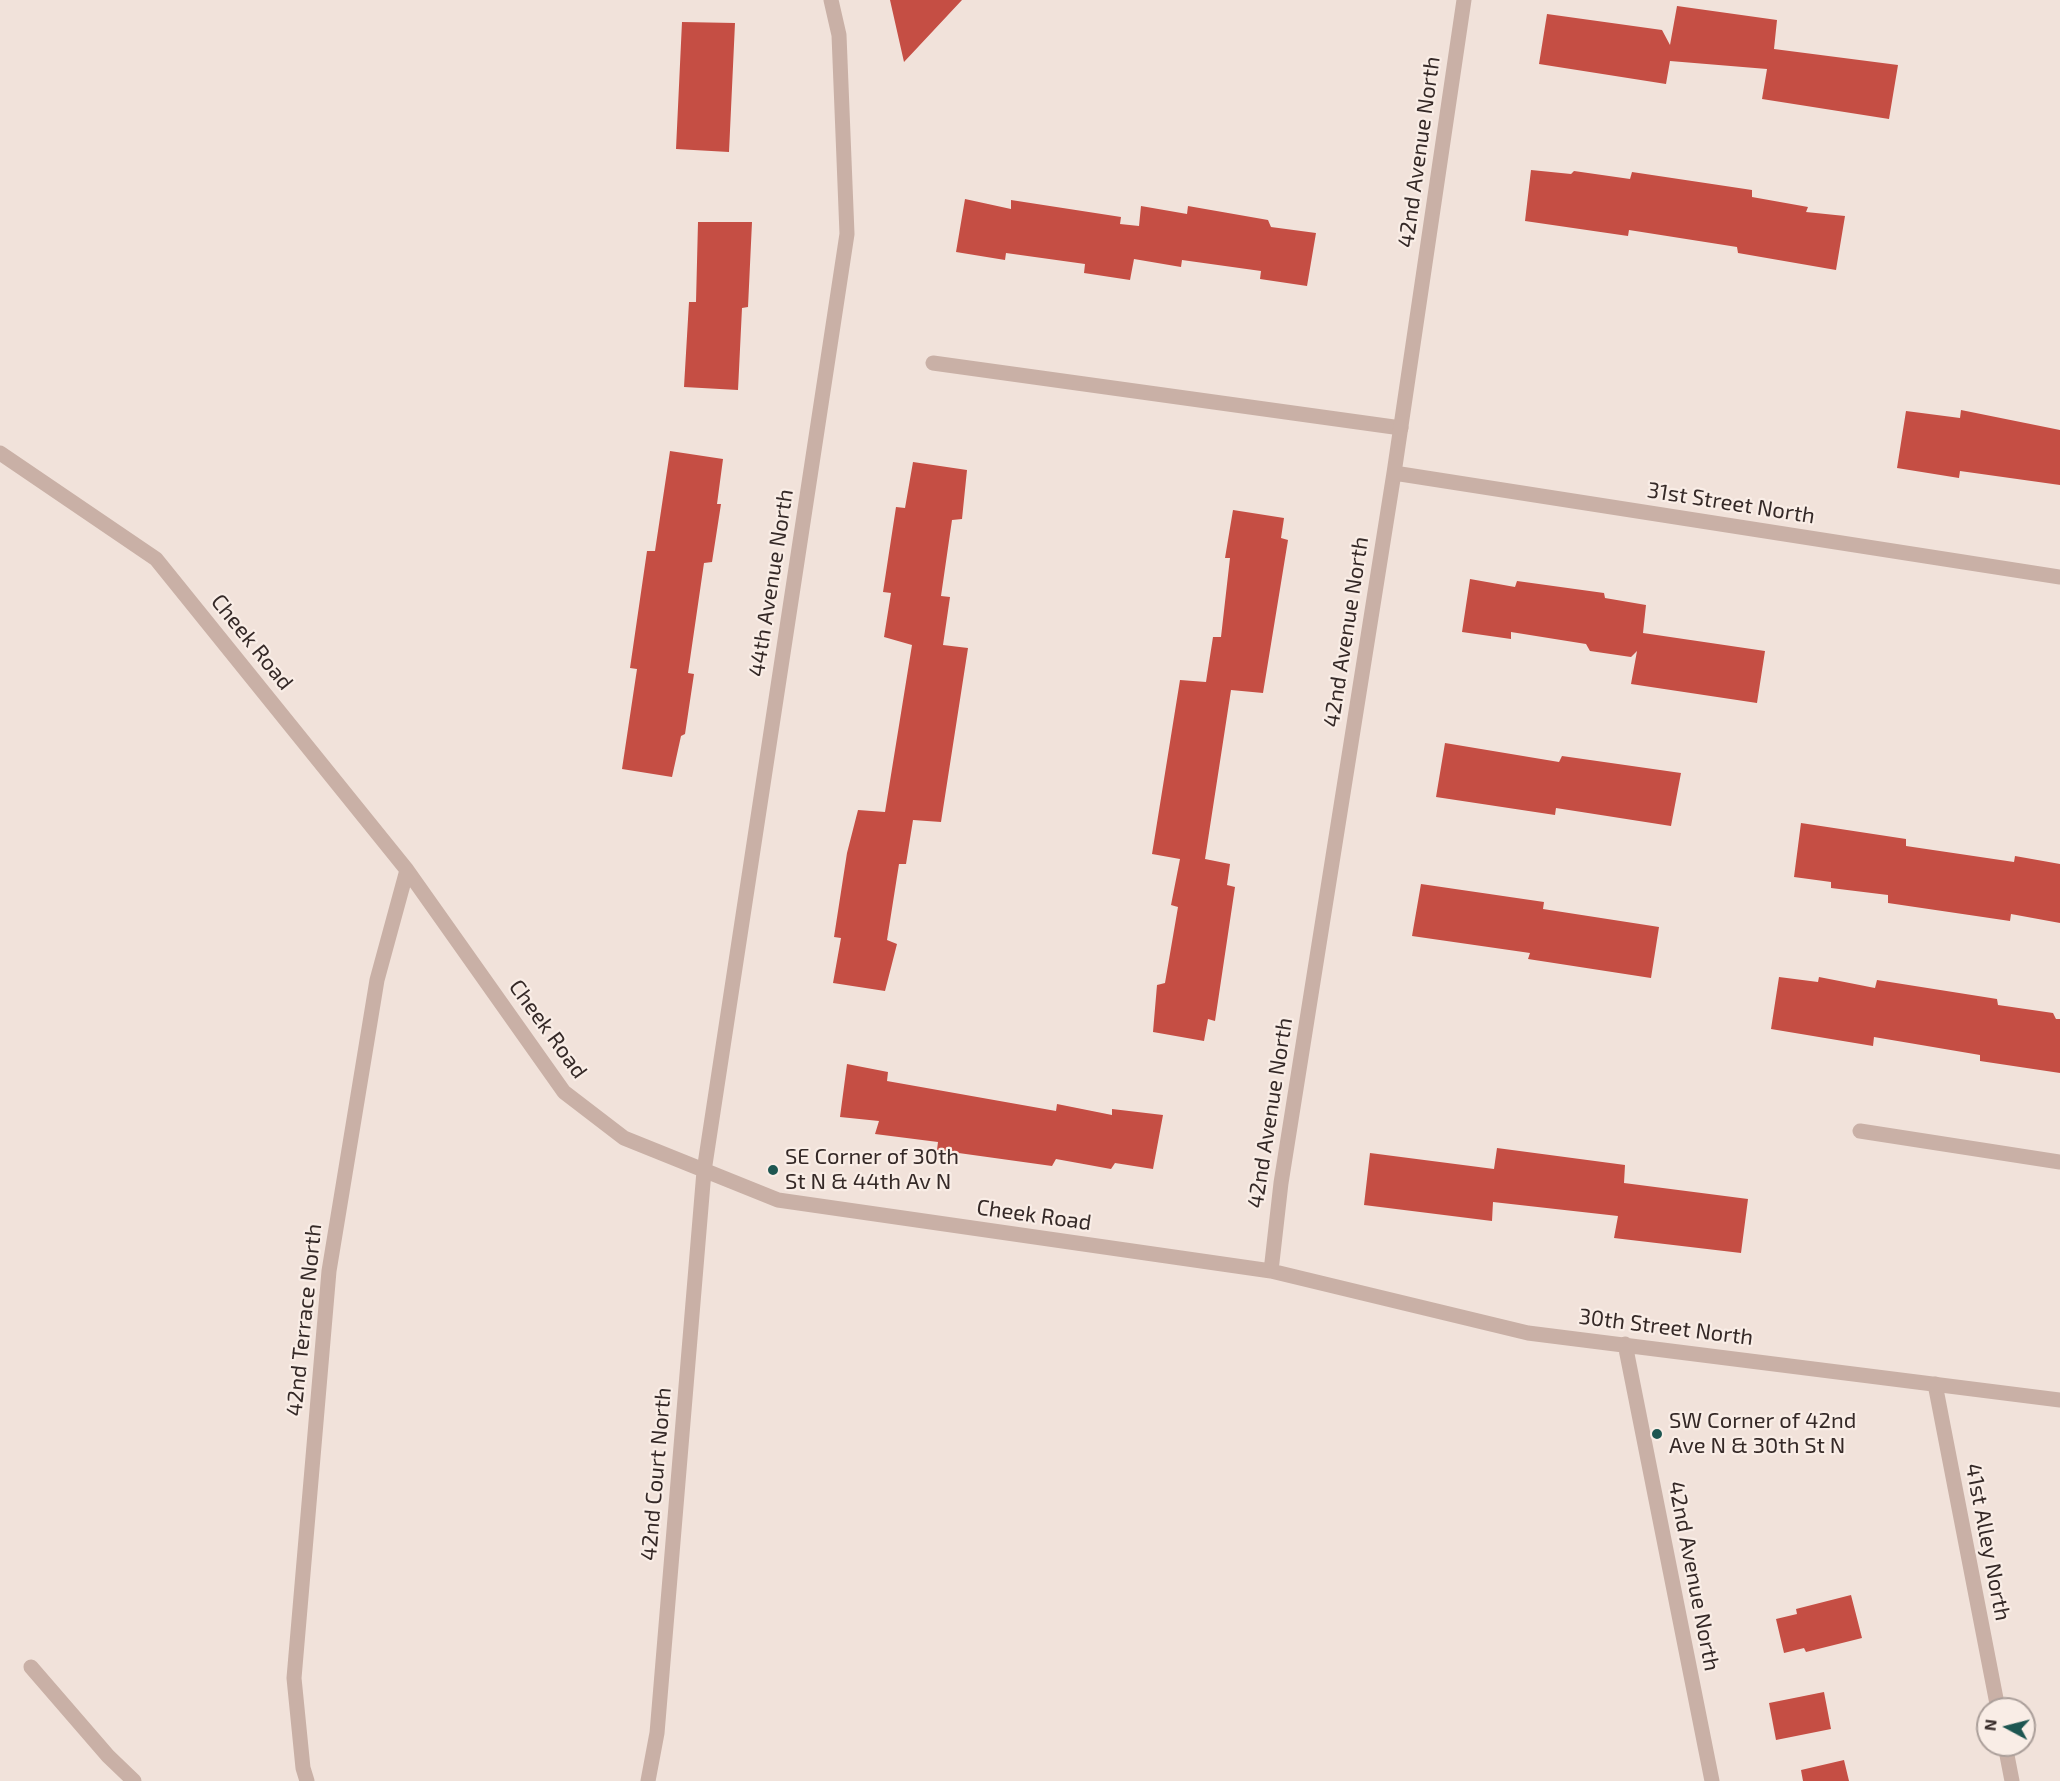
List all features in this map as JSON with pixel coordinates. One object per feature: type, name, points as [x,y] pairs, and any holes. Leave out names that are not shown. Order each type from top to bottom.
[{"type":"street","name":"44th Avenue North","points":[[704,1171],[847,234],[839,35],[831,0]]},
{"type":"street","name":"42nd Avenue North","points":[[1271,1271],[1281,1183],[1401,428],[1464,0]]},
{"type":"street","points":[[933,363],[1401,428]]},
{"type":"street","name":"Cheek Road","points":[[0,453],[156,559],[407,870],[564,1092],[624,1138],[778,1200],[1271,1271]]},
{"type":"street","name":"31st Street North","points":[[1394,473],[2060,578]]},
{"type":"street","name":"42nd Terrace North","points":[[307,1781],[303,1768],[294,1678],[329,1271],[377,980],[407,870]]},
{"type":"street","points":[[1860,1131],[2060,1162]]},
{"type":"street","name":"42nd Court North","points":[[648,1781],[657,1732],[704,1171]]},
{"type":"street","name":"30th Street North","points":[[1271,1271],[1528,1333],[2060,1400]]},
{"type":"street","name":"42nd Avenue North","points":[[1625,1344],[1712,1781]]},
{"type":"street","name":"41st Alley North","points":[[1935,1384],[1996,1697]]},
{"type":"street","points":[[31,1667],[108,1756],[134,1781]]},
{"type":"street","points":[[2007,1757],[2012,1781]]},
{"type":"building","points":[[890,0],[962,0],[904,62]]},
{"type":"building","points":[[1677,6],[1777,20],[1774,49],[1898,65],[1889,119],[1762,99],[1767,69],[1670,61],[1666,84],[1539,64],[1547,14],[1662,30],[1670,45]]},
{"type":"building","points":[[682,22],[735,23],[729,152],[676,149]]},
{"type":"building","points":[[1531,170],[1571,174],[1574,171],[1630,179],[1632,172],[1752,190],[1752,197],[1808,207],[1806,212],[1845,216],[1836,270],[1738,253],[1737,247],[1629,230],[1628,236],[1525,221]]},
{"type":"building","points":[[965,199],[1011,209],[1011,200],[1121,217],[1120,224],[1139,226],[1141,206],[1187,214],[1188,206],[1268,220],[1271,227],[1316,233],[1307,286],[1260,279],[1261,271],[1182,260],[1181,267],[1134,259],[1130,280],[1084,273],[1085,264],[1006,253],[1005,260],[956,252]]},
{"type":"building","points":[[698,222],[752,222],[748,307],[742,308],[738,390],[684,387],[689,302],[696,302]]},
{"type":"building","points":[[1961,410],[2060,430],[2060,485],[1960,471],[1959,478],[1897,468],[1906,411],[1960,418]]},
{"type":"building","points":[[670,451],[723,459],[717,504],[721,504],[712,562],[704,563],[688,673],[694,674],[685,734],[681,736],[672,777],[622,769],[637,669],[630,668],[647,551],[655,551]]},
{"type":"building","points":[[913,462],[967,470],[962,519],[952,520],[941,596],[950,597],[943,645],[968,648],[941,822],[913,820],[906,864],[899,864],[887,940],[897,944],[885,991],[833,983],[841,938],[834,937],[847,853],[858,810],[885,812],[912,645],[884,637],[891,593],[883,592],[896,507],[905,508]]},
{"type":"building","points":[[1233,510],[1284,518],[1281,538],[1288,540],[1263,693],[1231,690],[1205,859],[1230,864],[1227,885],[1235,887],[1215,1021],[1208,1019],[1204,1041],[1153,1032],[1157,985],[1165,983],[1178,907],[1171,905],[1180,859],[1152,854],[1180,680],[1206,682],[1213,637],[1221,637],[1230,558],[1225,558]]},
{"type":"building","points":[[1470,579],[1515,587],[1517,581],[1604,593],[1605,598],[1646,605],[1643,633],[1765,651],[1757,703],[1631,684],[1637,651],[1631,657],[1590,651],[1586,644],[1511,632],[1511,639],[1462,632]]},
{"type":"building","points":[[1445,743],[1559,762],[1562,756],[1681,773],[1671,826],[1556,808],[1555,815],[1436,797]]},
{"type":"building","points":[[1801,823],[1906,839],[1906,846],[2014,862],[2015,856],[2060,864],[2060,923],[2011,914],[2010,921],[1888,903],[1888,895],[1831,888],[1831,882],[1794,877]]},
{"type":"building","points":[[1421,884],[1544,902],[1543,909],[1659,927],[1651,978],[1528,959],[1530,953],[1412,936]]},
{"type":"building","points":[[1779,977],[1818,982],[1819,977],[1875,988],[1877,980],[1997,999],[1998,1005],[2053,1013],[2056,1019],[2060,1019],[2060,1073],[1980,1061],[1980,1055],[1874,1037],[1873,1046],[1771,1029]]},
{"type":"building","points":[[847,1064],[888,1072],[887,1081],[1056,1111],[1057,1104],[1112,1115],[1112,1109],[1163,1115],[1153,1169],[1115,1163],[1111,1169],[1056,1159],[1052,1166],[937,1150],[938,1142],[875,1134],[879,1121],[840,1117]]},
{"type":"building","points":[[1497,1148],[1625,1165],[1624,1183],[1748,1199],[1741,1253],[1614,1238],[1618,1216],[1493,1202],[1492,1221],[1364,1205],[1370,1153],[1494,1169]]},
{"type":"building","points":[[1851,1595],[1862,1638],[1806,1652],[1804,1648],[1784,1653],[1776,1619],[1797,1614],[1796,1609]]},
{"type":"building","points":[[1824,1692],[1831,1729],[1776,1740],[1769,1703]]},
{"type":"building","points":[[1844,1760],[1849,1781],[1803,1781],[1801,1770]]},
{"type":"place","name":"SE Corner of 30th St N & 44th Av N","points":[[773,1170]]},
{"type":"place","name":"SW Corner of 42nd Ave N & 30th St N","points":[[1657,1434]]}]
